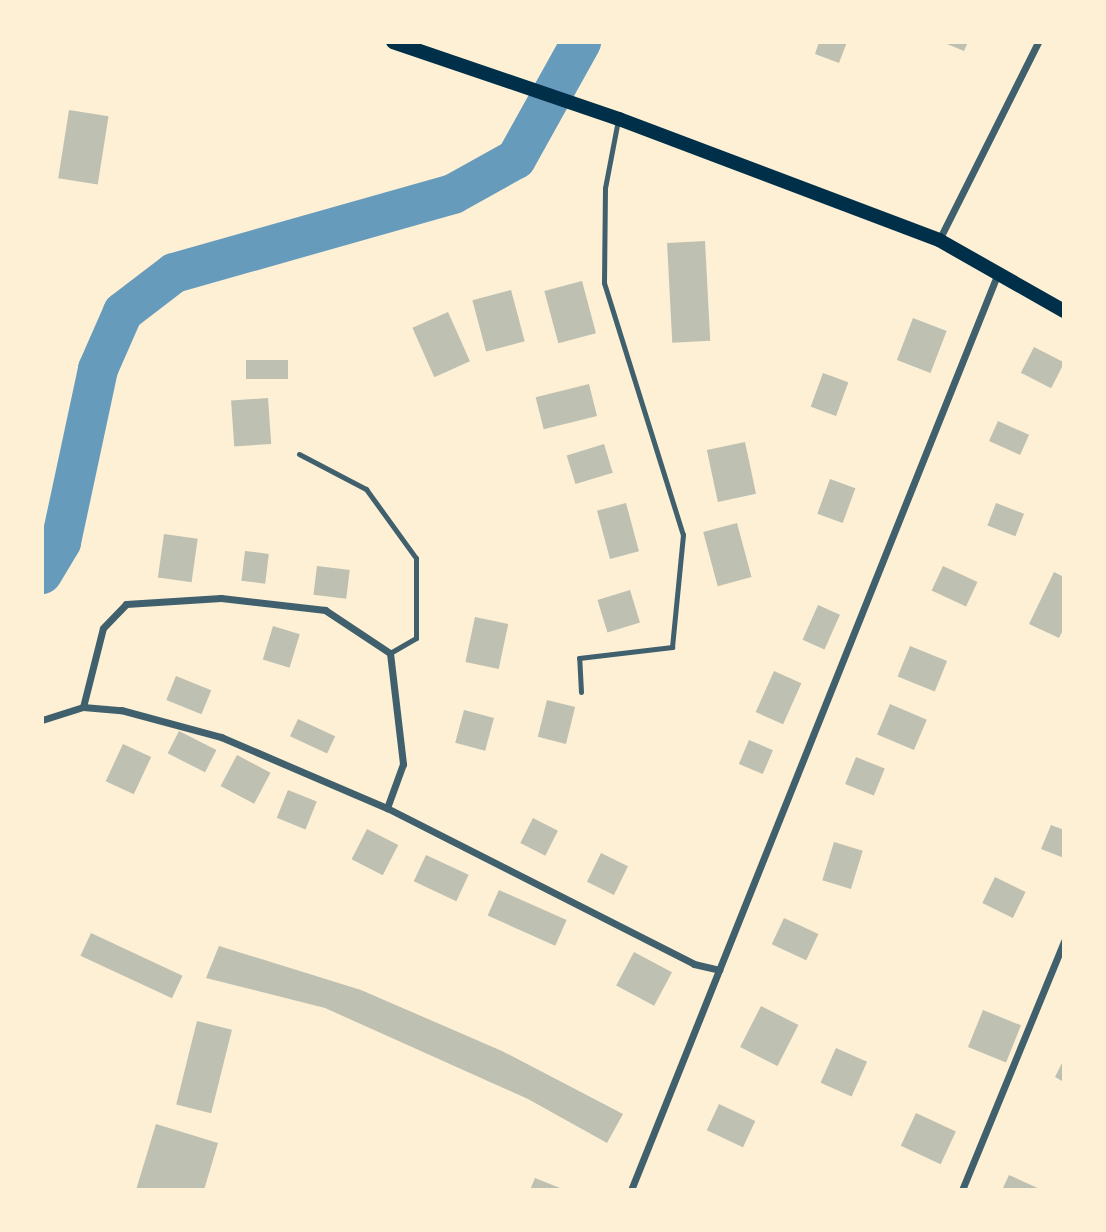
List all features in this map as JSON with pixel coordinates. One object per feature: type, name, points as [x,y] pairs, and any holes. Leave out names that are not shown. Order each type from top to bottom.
[{"type":"main road","points":[[393,42],[619,118],[939,240],[1064,311]]},
{"type":"street","points":[[939,240],[1038,42]]},
{"type":"street","points":[[631,1190],[998,273]]},
{"type":"street","points":[[83,706],[103,628],[126,604],[221,598],[325,610],[390,653],[403,764],[387,808]]},
{"type":"street","points":[[42,720],[83,706],[121,710],[221,737],[387,808],[694,964],[719,970]]},
{"type":"street","points":[[962,1190],[1064,941]]},
{"type":"lane","points":[[581,692],[579,658],[672,647],[683,535],[604,283],[605,188],[619,118]]},
{"type":"lane","points":[[299,454],[366,489],[416,558],[416,638],[390,653]]},
{"type":"building","points":[[819,42],[847,42],[839,63],[815,54]]},
{"type":"building","points":[[942,42],[968,42],[964,51]]},
{"type":"building","points":[[69,110],[109,116],[98,184],[58,178]]},
{"type":"building","points":[[705,241],[710,341],[672,343],[667,243]]},
{"type":"building","points":[[582,281],[596,333],[558,343],[544,291]]},
{"type":"building","points":[[511,290],[525,341],[486,352],[472,300]]},
{"type":"building","points":[[448,312],[470,361],[434,377],[412,328]]},
{"type":"building","points":[[913,318],[947,331],[930,373],[897,360]]},
{"type":"building","points":[[1034,347],[1064,362],[1051,388],[1021,373]]},
{"type":"building","points":[[246,360],[288,360],[288,379],[246,379]]},
{"type":"building","points":[[823,373],[848,382],[836,416],[811,407]]},
{"type":"building","points":[[589,384],[597,416],[544,429],[536,397]]},
{"type":"building","points":[[268,398],[271,444],[234,446],[231,401]]},
{"type":"building","points":[[998,421],[1029,435],[1020,455],[989,441]]},
{"type":"building","points":[[745,442],[756,494],[718,502],[707,450]]},
{"type":"building","points":[[604,444],[613,473],[575,484],[567,455]]},
{"type":"building","points":[[830,479],[855,488],[843,523],[817,514]]},
{"type":"building","points":[[626,503],[639,551],[610,559],[597,511]]},
{"type":"building","points":[[996,503],[1024,514],[1015,536],[987,525]]},
{"type":"building","points":[[737,523],[751,577],[718,586],[703,532]]},
{"type":"building","points":[[164,534],[198,539],[192,582],[158,578]]},
{"type":"building","points":[[245,551],[269,554],[265,584],[241,581]]},
{"type":"building","points":[[317,566],[350,570],[346,599],[313,595]]},
{"type":"building","points":[[943,566],[977,582],[966,607],[932,590]]},
{"type":"building","points":[[1054,572],[1064,577],[1064,628],[1059,638],[1029,624]]},
{"type":"building","points":[[630,590],[640,623],[607,632],[597,600]]},
{"type":"building","points":[[818,605],[840,615],[824,649],[803,640]]},
{"type":"building","points":[[475,617],[508,624],[499,669],[465,662]]},
{"type":"building","points":[[273,626],[300,634],[290,668],[263,659]]},
{"type":"building","points":[[910,646],[947,661],[935,692],[898,677]]},
{"type":"building","points":[[774,671],[801,683],[783,724],[756,712]]},
{"type":"building","points":[[176,676],[211,690],[201,714],[166,700]]},
{"type":"building","points":[[547,700],[575,707],[566,744],[538,737]]},
{"type":"building","points":[[890,704],[927,720],[914,750],[877,734]]},
{"type":"building","points":[[464,710],[494,718],[485,751],[455,743]]},
{"type":"building","points":[[298,719],[335,736],[327,754],[290,736]]},
{"type":"building","points":[[179,731],[216,750],[205,772],[168,753]]},
{"type":"building","points":[[749,740],[773,750],[763,774],[739,764]]},
{"type":"building","points":[[123,744],[151,757],[134,794],[106,781]]},
{"type":"building","points":[[237,755],[271,773],[254,804],[221,786]]},
{"type":"building","points":[[856,757],[885,769],[874,796],[845,784]]},
{"type":"building","points":[[288,790],[317,802],[306,829],[277,818]]},
{"type":"building","points":[[533,818],[558,831],[545,856],[520,843]]},
{"type":"building","points":[[1051,825],[1064,830],[1064,858],[1041,849]]},
{"type":"building","points":[[367,829],[398,845],[383,875],[352,859]]},
{"type":"building","points":[[834,842],[863,851],[851,889],[822,880]]},
{"type":"building","points":[[601,853],[628,866],[614,895],[587,882]]},
{"type":"building","points":[[426,855],[469,875],[456,901],[414,881]]},
{"type":"building","points":[[995,877],[1026,892],[1013,918],[982,903]]},
{"type":"building","points":[[499,890],[567,920],[555,946],[488,916]]},
{"type":"building","points":[[784,918],[818,934],[806,960],[772,944]]},
{"type":"building","points":[[91,933],[183,976],[172,998],[80,956]]},
{"type":"building","points":[[219,946],[361,990],[502,1051],[623,1114],[607,1143],[528,1099],[325,1008],[206,978]]},
{"type":"building","points":[[634,952],[672,972],[654,1006],[616,986]]},
{"type":"building","points":[[761,1006],[798,1025],[778,1066],[740,1047]]},
{"type":"building","points":[[983,1010],[1021,1025],[1006,1062],[968,1047]]},
{"type":"building","points":[[197,1021],[232,1030],[211,1113],[176,1104]]},
{"type":"building","points":[[836,1048],[867,1062],[852,1097],[821,1083]]},
{"type":"building","points":[[1064,1059],[1064,1082],[1055,1077]]},
{"type":"building","points":[[719,1104],[755,1121],[743,1147],[707,1130]]},
{"type":"building","points":[[916,1113],[956,1132],[941,1164],[901,1146]]},
{"type":"building","points":[[156,1124],[218,1143],[204,1190],[136,1190]]},
{"type":"building","points":[[1009,1175],[1042,1190],[1002,1190]]},
{"type":"building","points":[[535,1178],[565,1190],[530,1190]]},
{"type":"waterway","points":[[42,574],[61,542],[98,369],[123,312],[174,273],[453,194],[516,159],[581,42]]}]
